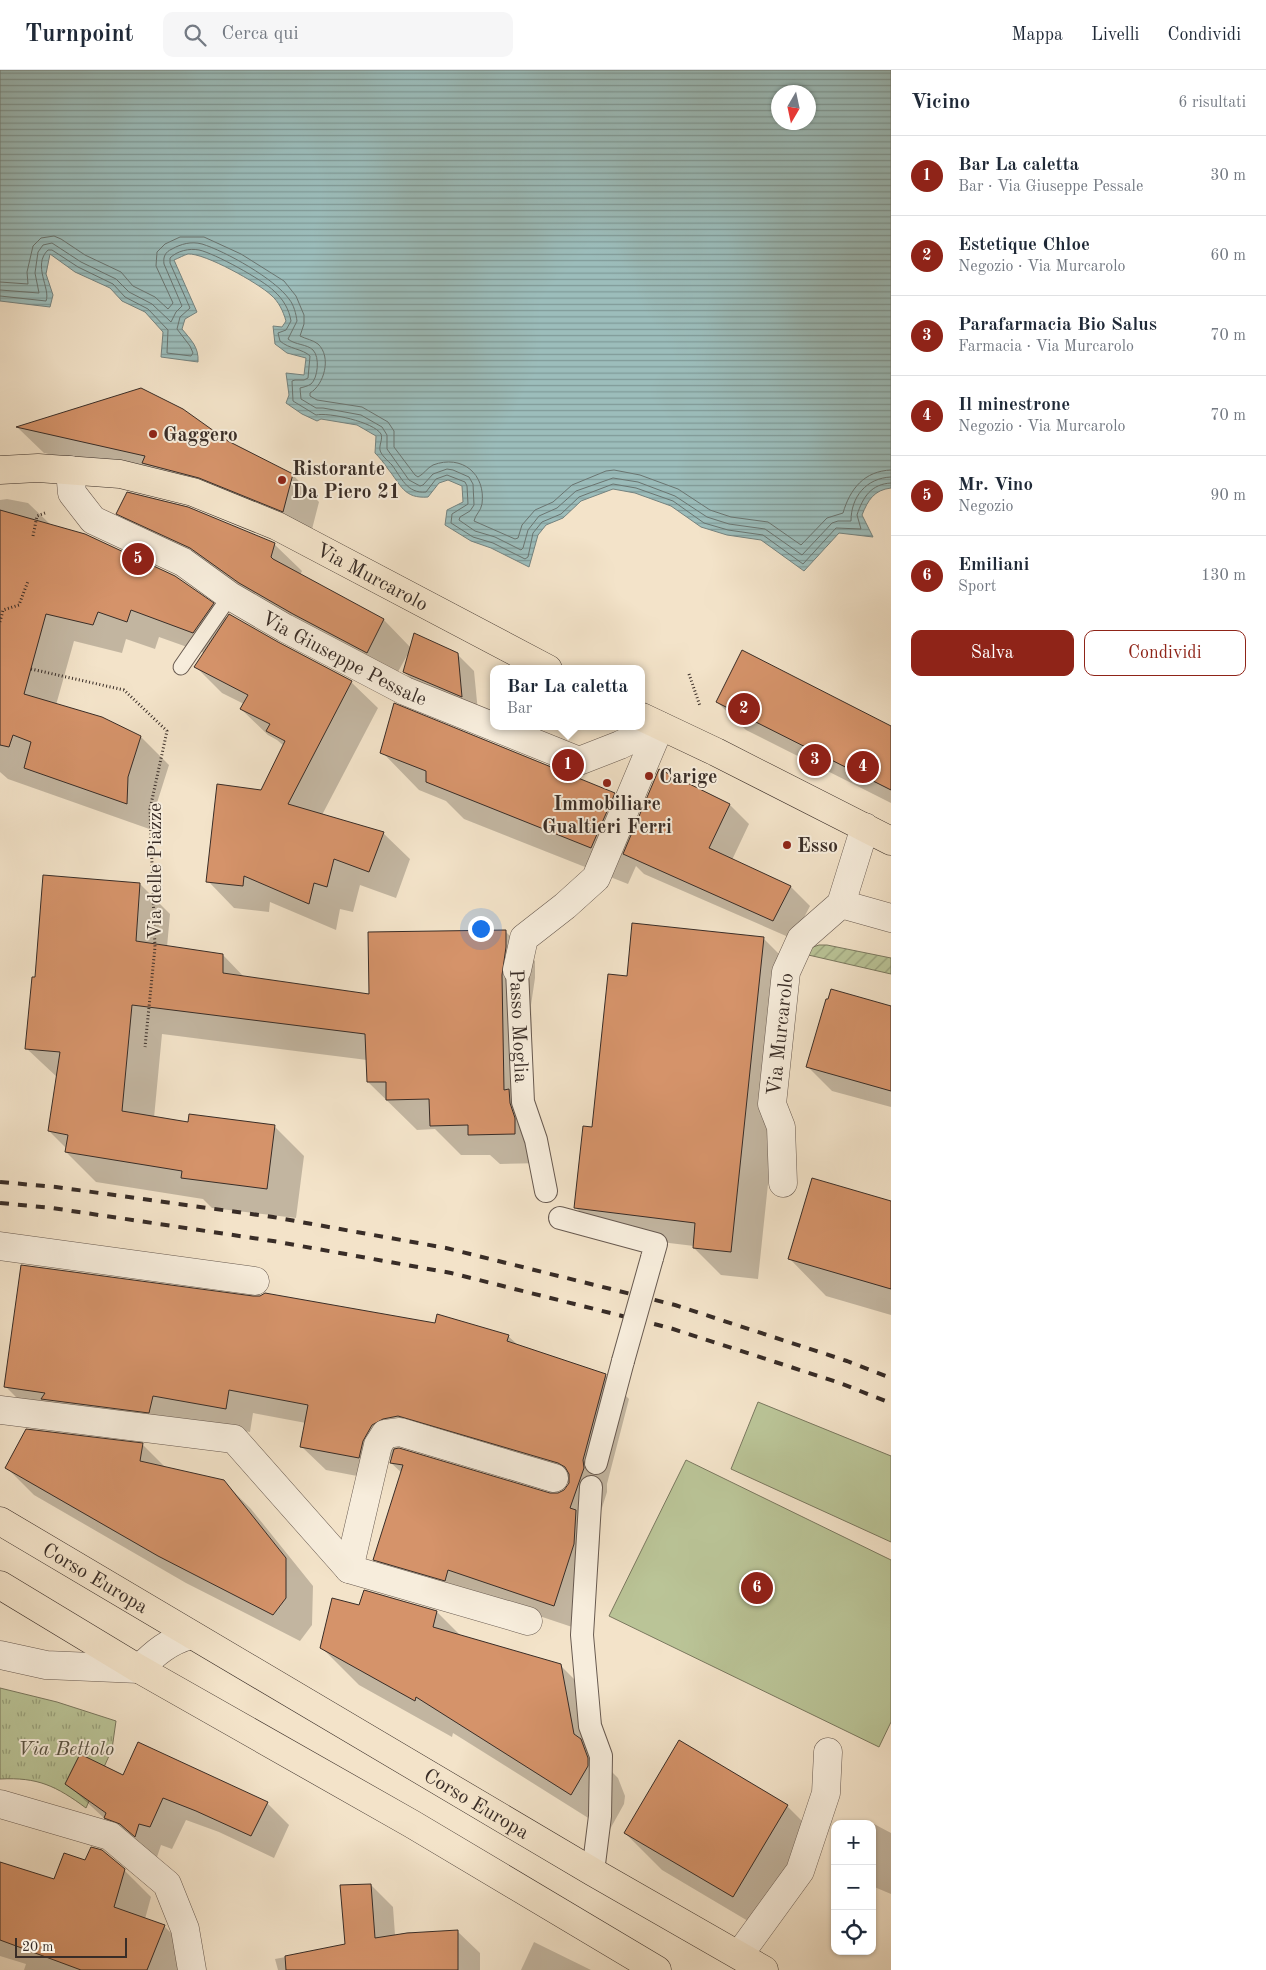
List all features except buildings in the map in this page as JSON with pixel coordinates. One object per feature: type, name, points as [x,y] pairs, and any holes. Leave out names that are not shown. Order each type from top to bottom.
[{"type":"main road","name":"Via Murcarolo","points":[[0,470],[38,468],[120,474],[193,492],[277,526],[540,665]]},
{"type":"main road","points":[[651,721],[891,841]]},
{"type":"main road","name":"Corso Europa","points":[[0,1521],[593,1872],[764,1970]]},
{"type":"main road","points":[[0,1585],[140,1669],[412,1824],[657,1970]]},
{"type":"street","name":"Via Giuseppe Pessale","points":[[70,470],[72,493],[93,520],[183,562],[230,596],[285,628],[405,691],[490,725]]},
{"type":"street","name":"Passo Moglia","points":[[546,1191],[536,1140],[523,1102],[517,970],[524,938],[565,906],[596,878],[651,721]]},
{"type":"street","name":"Via Giuseppe Pessale","points":[[501,730],[578,761],[620,745],[639,730]]},
{"type":"street","points":[[865,827],[841,904],[891,918]]},
{"type":"street","name":"Via Murcarolo","points":[[783,1182],[781,1127],[772,1104],[786,972],[801,939],[841,904]]},
{"type":"street","points":[[560,1218],[656,1244],[596,1463]]},
{"type":"street","points":[[0,1246],[254,1281]]},
{"type":"street","points":[[0,1410],[234,1439],[349,1569],[528,1621]]},
{"type":"street","points":[[349,1569],[378,1445],[385,1434],[400,1432],[554,1478]]},
{"type":"street","points":[[591,1487],[582,1635],[590,1726],[601,1756],[600,1816],[593,1872]]},
{"type":"street","points":[[0,1655],[46,1665],[140,1669],[156,1652],[176,1639],[191,1635]]},
{"type":"street","points":[[739,1956],[800,1871],[826,1792],[828,1752]]},
{"type":"street","points":[[0,1804],[110,1836],[167,1884],[185,1929],[192,1970]]},
{"type":"lane","points":[[181,666],[230,596]]},
{"type":"path","points":[[0,622],[3,610],[19,605],[28,581]]},
{"type":"path","name":"Via delle Piazze","points":[[31,669],[124,690],[167,731],[150,809],[155,948],[145,1047]]},
{"type":"green space","points":[[819,945],[891,958],[891,974],[804,954]]},
{"type":"green space","points":[[758,1402],[891,1456],[891,1542],[731,1469]]},
{"type":"green space","points":[[686,1460],[891,1560],[891,1722],[879,1747],[609,1616]]},
{"type":"green space","name":"Via Bettolo","points":[[0,1688],[57,1702],[116,1721],[112,1749],[86,1808],[46,1784],[36,1781],[0,1779]]},
{"type":"water","points":[[0,70],[891,70],[891,488],[876,493],[862,515],[873,537],[839,533],[804,571],[761,540],[727,535],[701,527],[671,506],[635,493],[613,489],[581,501],[563,518],[546,525],[538,535],[529,567],[491,548],[471,541],[445,525],[447,510],[463,502],[462,486],[448,480],[439,483],[428,497],[413,496],[404,490],[375,453],[376,436],[357,425],[321,419],[317,421],[286,403],[289,395],[286,373],[304,375],[306,358],[287,353],[275,344],[273,326],[282,327],[286,321],[284,314],[271,295],[255,283],[206,258],[188,254],[174,260],[197,312],[185,319],[182,329],[196,348],[198,362],[161,357],[163,332],[145,312],[122,301],[110,288],[75,272],[50,254],[46,274],[53,295],[50,307],[0,301]]},
{"type":"railway","points":[[0,1182],[56,1187],[273,1217],[446,1248],[675,1305],[847,1361],[891,1378]]},
{"type":"railway","points":[[0,1203],[52,1208],[273,1241],[451,1273],[670,1328],[837,1382],[891,1403]]},
{"type":"place","name":"Gaggero","points":[[153,434]]},
{"type":"place","name":"Ristorante Da Piero 21","points":[[282,480]]},
{"type":"place","name":"Mr. Vino","points":[[138,559]]},
{"type":"place","name":"Estetique Chloe","points":[[744,709]]},
{"type":"place","name":"Parafarmacia Bio Salus","points":[[815,760]]},
{"type":"place","name":"Bar La caletta","points":[[568,765]]},
{"type":"place","name":"Il minestrone","points":[[863,767]]},
{"type":"place","name":"Carige","points":[[649,776]]},
{"type":"place","name":"Immobiliare Gualtieri Ferri","points":[[607,783]]},
{"type":"place","name":"Esso","points":[[787,845]]},
{"type":"place","name":"Emiliani","points":[[757,1588]]}]
